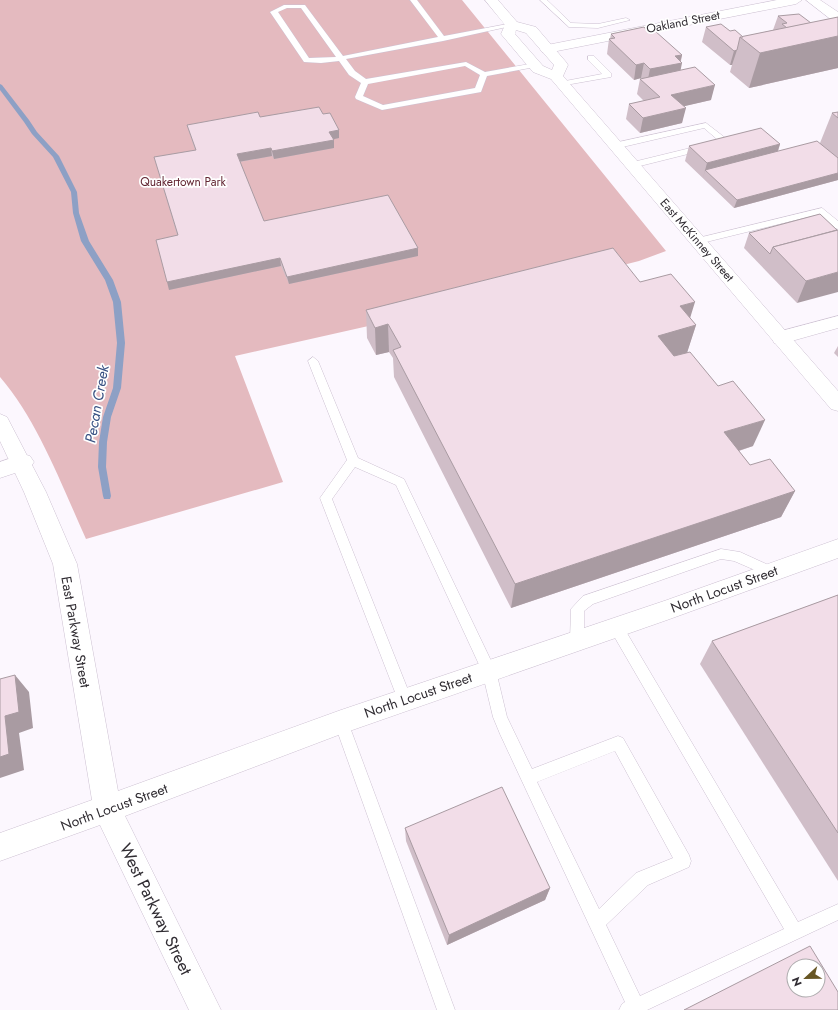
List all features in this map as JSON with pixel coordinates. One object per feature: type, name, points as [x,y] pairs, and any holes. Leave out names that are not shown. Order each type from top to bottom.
[{"type":"main road","points":[[491,0],[512,25],[530,30],[561,65],[559,80]]},
{"type":"main road","name":"Oakland Street","points":[[547,49],[796,0]]},
{"type":"main road","points":[[812,0],[838,18]]},
{"type":"main road","name":"East McKinney Street","points":[[512,25],[508,34],[534,65],[538,69],[559,80],[614,146],[838,404]]},
{"type":"main road","points":[[781,338],[838,322]]},
{"type":"main road","points":[[0,422],[23,462],[0,470]]},
{"type":"main road","name":"East Parkway Street","points":[[23,462],[51,525],[65,564],[107,809]]},
{"type":"main road","name":"North Locust Street","points":[[0,847],[229,765],[341,722],[577,641],[838,548]]},
{"type":"main road","name":"West Parkway Street","points":[[107,809],[205,1010]]},
{"type":"lane","points":[[413,0],[443,39]]},
{"type":"lane","points":[[543,0],[569,25],[598,26],[626,20]]},
{"type":"lane","points":[[512,25],[443,39],[342,58],[327,61],[307,60],[274,12],[279,8],[293,5],[303,6],[342,58],[352,73],[365,82],[466,64],[484,74],[534,65]]},
{"type":"lane","points":[[559,80],[608,75],[591,58]]},
{"type":"lane","points":[[365,82],[359,97],[382,108],[478,90],[484,74]]},
{"type":"lane","points":[[614,146],[706,125],[725,142],[632,165]]},
{"type":"lane","points":[[698,241],[822,211],[838,226]]},
{"type":"lane","points":[[313,361],[353,461],[400,482],[490,671],[500,717],[596,923],[632,1008],[795,932],[836,917]]},
{"type":"lane","points":[[353,461],[326,498],[404,700]]},
{"type":"lane","points":[[577,641],[578,609],[588,600],[721,554],[736,556],[771,572]]},
{"type":"lane","points":[[616,627],[795,932]]},
{"type":"lane","points":[[341,722],[446,1010]]},
{"type":"lane","points":[[528,778],[618,743],[683,861],[642,879],[596,923]]},
{"type":"green space","name":"Quakertown Park","points":[[0,0],[462,0],[666,251],[639,261],[484,300],[235,356],[283,482],[86,539],[38,434],[14,394],[0,377]]},
{"type":"building","points":[[799,14],[811,23],[787,28],[782,24],[787,23],[778,16]]},
{"type":"building","points":[[838,17],[838,36],[760,53],[740,37]]},
{"type":"building","points":[[721,24],[730,31],[735,30],[743,37],[740,37],[737,50],[734,51],[706,27]]},
{"type":"building","points":[[644,27],[649,33],[655,31],[682,55],[675,56],[682,63],[650,69],[644,63],[636,65],[609,39],[615,38],[611,34]]},
{"type":"building","points":[[695,67],[715,85],[671,95],[686,108],[643,118],[629,104],[660,97],[640,79]]},
{"type":"building","points":[[319,107],[323,114],[330,113],[339,130],[329,132],[334,140],[272,151],[271,148],[237,154],[264,221],[388,195],[418,248],[287,277],[280,258],[167,282],[156,240],[178,235],[154,157],[196,150],[187,125],[258,112],[260,117]]},
{"type":"building","points":[[838,112],[838,118],[832,113]]},
{"type":"building","points":[[761,128],[780,144],[707,163],[689,146]]},
{"type":"building","points":[[817,141],[838,158],[838,173],[737,200],[705,170]]},
{"type":"building","points":[[820,214],[837,230],[773,247],[770,254],[749,233]]},
{"type":"building","points":[[838,230],[838,272],[806,281],[773,247]]},
{"type":"building","points":[[613,248],[640,282],[671,274],[695,302],[680,306],[696,325],[658,336],[674,356],[690,352],[718,386],[733,381],[765,420],[724,432],[750,465],[770,459],[795,491],[515,584],[393,350],[401,347],[388,324],[375,328],[366,310]]},
{"type":"building","points":[[838,595],[838,833],[712,641]]},
{"type":"building","points":[[15,675],[19,712],[5,716],[9,754],[0,757],[0,679]]},
{"type":"building","points":[[502,787],[550,888],[449,935],[405,828]]},
{"type":"building","points":[[810,946],[817,958],[786,958]]},
{"type":"building","points":[[786,958],[786,998],[826,998],[826,972],[838,992],[838,1010],[684,1010]]},
{"type":"waterway","name":"Pecan Creek","points":[[0,86],[27,121],[34,133],[56,156],[74,192],[76,213],[85,241],[109,280],[117,302],[121,343],[117,388],[107,417],[103,442],[102,467],[107,496]]}]
